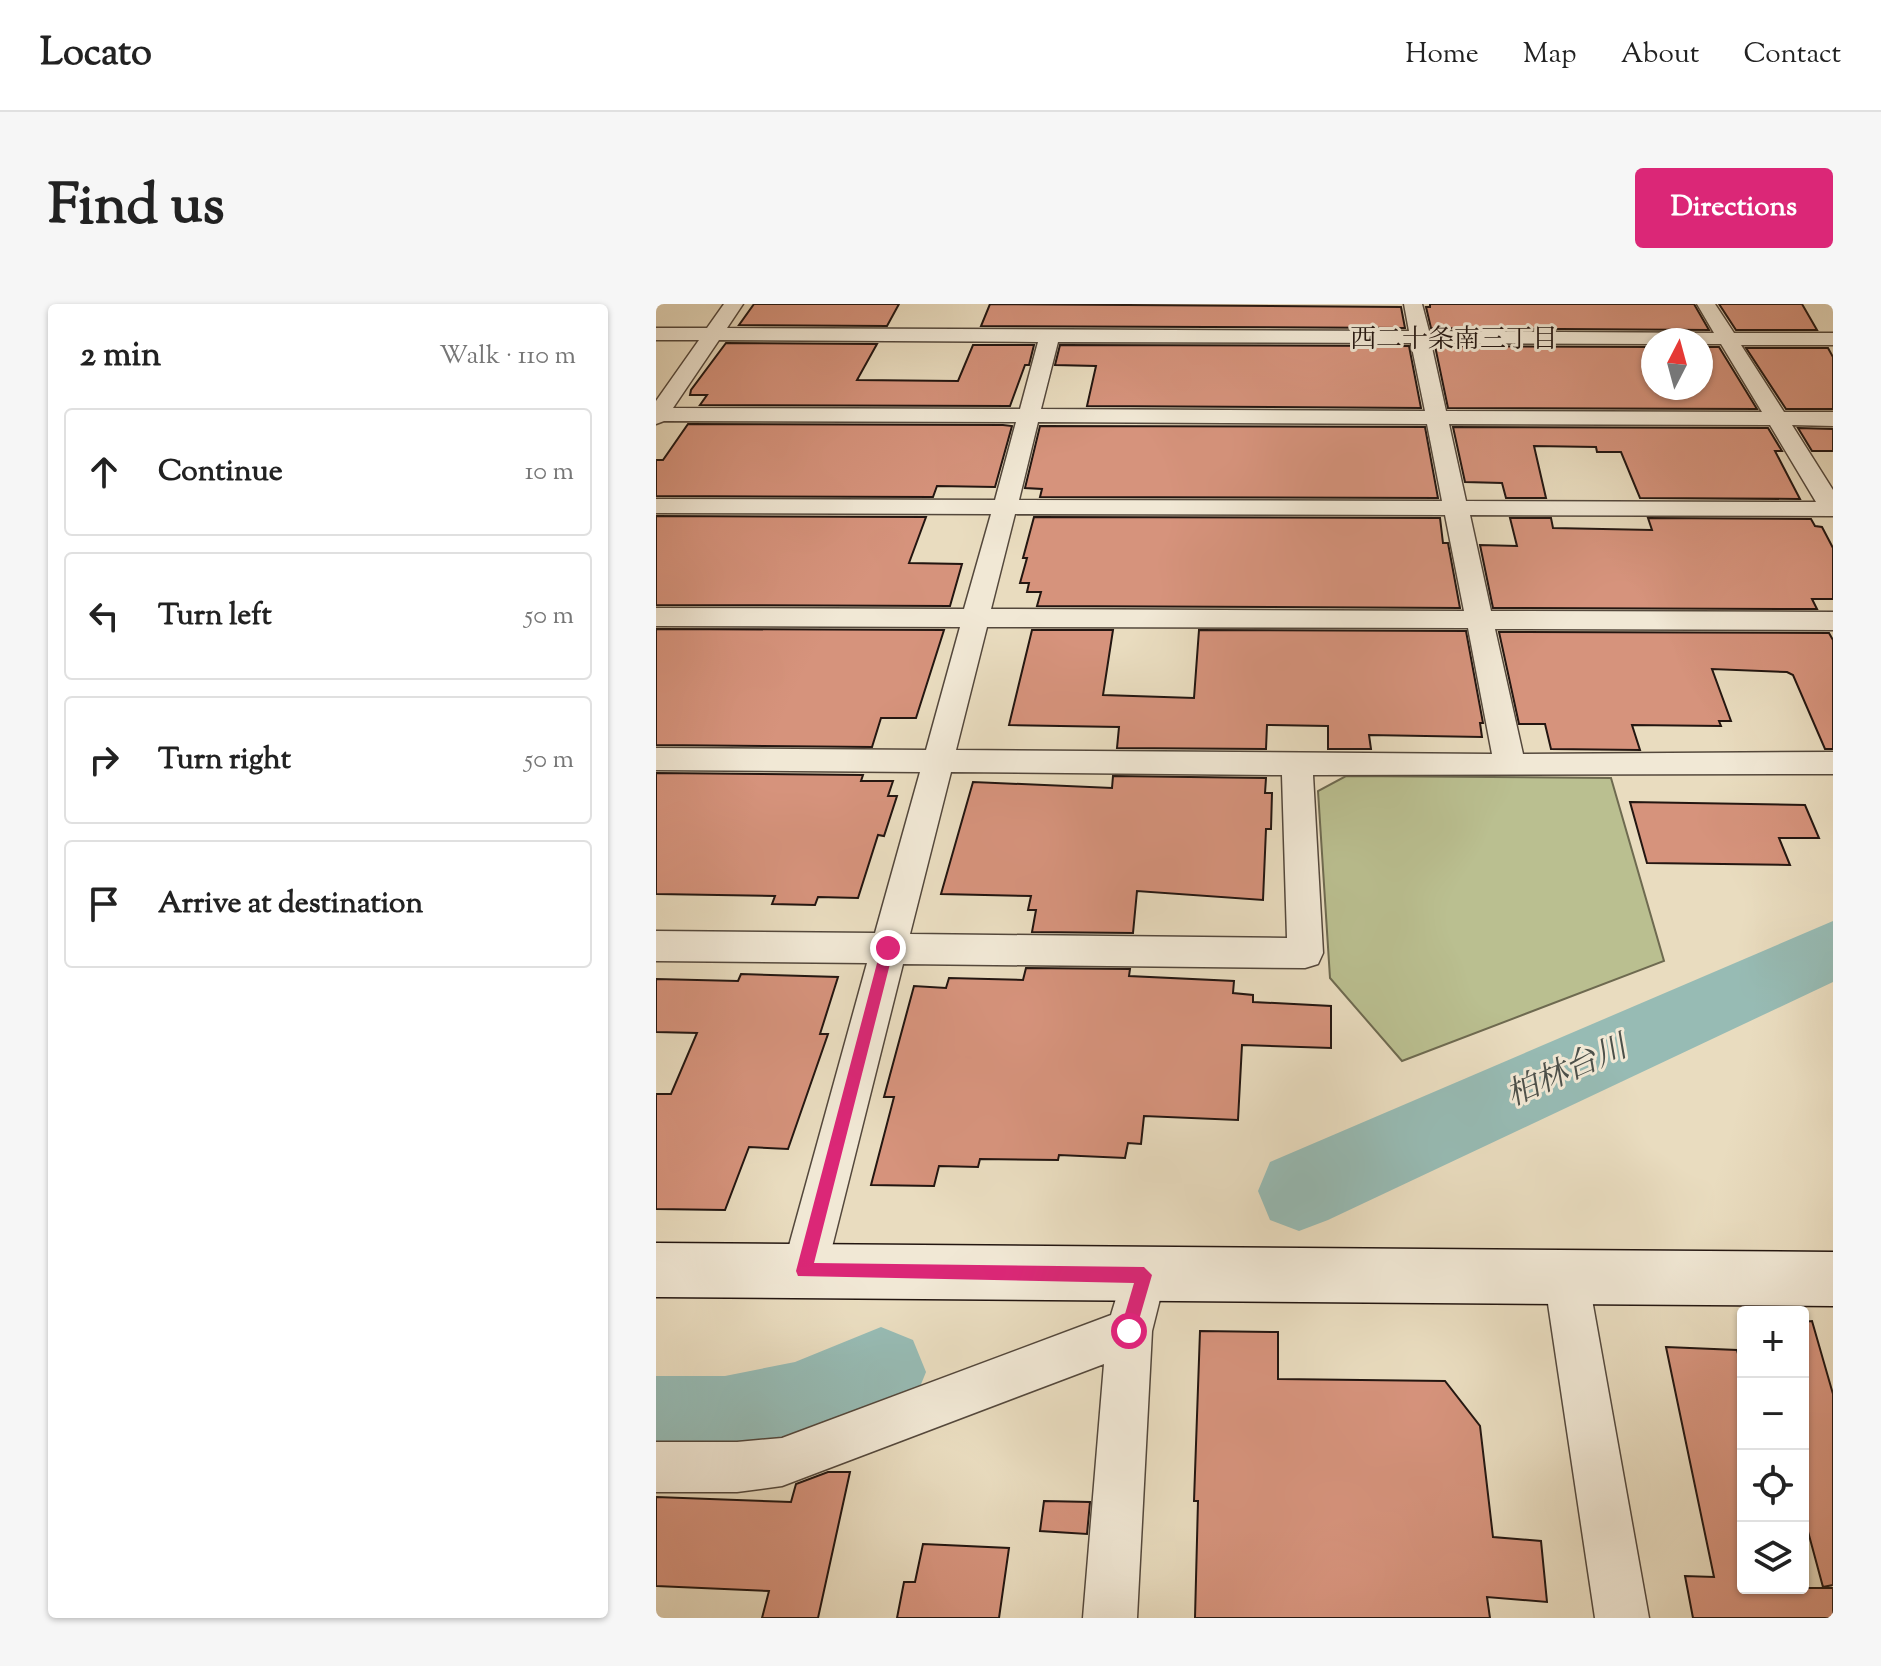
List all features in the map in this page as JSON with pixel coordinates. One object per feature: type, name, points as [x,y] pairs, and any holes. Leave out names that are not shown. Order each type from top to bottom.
[{"type":"street","points":[[657,415],[734,304]]},
{"type":"street","points":[[1413,304],[1510,765]]},
{"type":"street","points":[[656,506],[1833,509],[1706,304]]},
{"type":"street","points":[[1277,315],[1277,336]]},
{"type":"street","points":[[656,334],[1833,339]]},
{"type":"street","points":[[804,1271],[1050,335]]},
{"type":"street","points":[[657,415],[1437,415],[1833,419]]},
{"type":"street","points":[[656,617],[1833,621]]},
{"type":"street","points":[[656,759],[1510,765],[1833,763]]},
{"type":"street","points":[[656,946],[1305,953],[1297,764]]},
{"type":"street","points":[[656,1270],[1833,1279]]},
{"type":"street","points":[[1110,1618],[1129,1331],[1144,1275]]},
{"type":"street","points":[[1566,1277],[1622,1618]]},
{"type":"street","points":[[656,1467],[737,1467],[782,1462],[1129,1331]]},
{"type":"green space","points":[[1346,776],[1611,778],[1664,961],[1402,1061],[1330,978],[1318,791]]},
{"type":"building","points":[[754,304],[899,304],[887,326],[739,325]]},
{"type":"building","points":[[990,304],[1401,307],[1405,328],[981,326]]},
{"type":"building","points":[[1430,304],[1694,304],[1708,328],[1431,328],[1426,307]]},
{"type":"building","points":[[1719,304],[1802,304],[1817,330],[1736,330]]},
{"type":"building","points":[[726,343],[877,344],[857,380],[958,381],[973,345],[1034,345],[1029,365],[1025,365],[1010,406],[700,405],[707,395],[690,395],[691,390]]},
{"type":"building","points":[[1060,345],[1409,346],[1421,408],[1087,406],[1096,366],[1055,365]]},
{"type":"building","points":[[1435,346],[1641,347],[1641,400],[1713,400],[1713,347],[1719,347],[1757,409],[1448,408]]},
{"type":"building","points":[[1746,348],[1828,348],[1833,357],[1833,409],[1786,409]]},
{"type":"building","points":[[688,424],[1012,426],[995,487],[937,486],[933,497],[656,496],[656,460],[663,460]]},
{"type":"building","points":[[1040,426],[1425,427],[1438,498],[1040,497],[1042,489],[1025,488]]},
{"type":"building","points":[[1453,427],[1768,428],[1782,451],[1775,451],[1800,499],[1640,498],[1621,452],[1597,452],[1596,447],[1534,446],[1546,498],[1506,498],[1502,483],[1465,482]]},
{"type":"building","points":[[1798,428],[1833,429],[1833,451],[1812,451]]},
{"type":"building","points":[[656,516],[926,517],[909,563],[962,564],[950,606],[656,605]]},
{"type":"building","points":[[1034,517],[1440,518],[1443,543],[1448,543],[1460,608],[1037,606],[1041,592],[1027,592],[1029,583],[1020,583]]},
{"type":"building","points":[[1510,518],[1551,518],[1553,528],[1652,530],[1648,518],[1811,519],[1815,526],[1822,527],[1833,548],[1833,599],[1812,599],[1817,609],[1493,608],[1480,545],[1517,546]]},
{"type":"building","points":[[656,629],[944,630],[916,718],[881,718],[872,747],[656,745]]},
{"type":"building","points":[[1032,630],[1113,630],[1103,695],[1194,698],[1199,630],[1466,631],[1483,723],[1480,723],[1482,737],[1369,735],[1371,749],[1328,749],[1328,726],[1267,725],[1266,749],[1117,748],[1119,727],[1009,725]]},
{"type":"building","points":[[1499,632],[1829,633],[1833,640],[1833,749],[1825,749],[1793,675],[1787,672],[1712,669],[1731,721],[1719,721],[1721,726],[1632,725],[1640,750],[1551,749],[1545,724],[1519,724]]},
{"type":"building","points":[[656,773],[863,775],[861,781],[893,781],[888,796],[897,796],[884,836],[878,835],[858,898],[818,897],[815,905],[772,904],[775,896],[656,894]]},
{"type":"building","points":[[1113,776],[1266,778],[1265,793],[1272,793],[1271,829],[1266,829],[1263,900],[1137,891],[1133,933],[1032,932],[1036,910],[1028,910],[1031,896],[941,894],[973,782],[1112,788]]},
{"type":"building","points":[[1630,802],[1805,805],[1819,838],[1779,838],[1790,865],[1647,863]]},
{"type":"building","points":[[1026,968],[1130,969],[1129,976],[1234,981],[1233,993],[1253,995],[1253,1002],[1331,1006],[1331,1048],[1242,1045],[1238,1120],[1144,1116],[1141,1144],[1128,1143],[1125,1158],[1059,1155],[1058,1160],[980,1159],[978,1167],[939,1166],[934,1186],[871,1185],[894,1097],[884,1097],[914,986],[946,988],[949,978],[1023,980]]},
{"type":"building","points":[[741,974],[838,977],[820,1034],[828,1034],[788,1149],[749,1147],[725,1210],[656,1209],[656,1094],[671,1094],[697,1033],[656,1032],[656,979],[738,981]]},
{"type":"building","points":[[1809,1321],[1812,1321],[1833,1394],[1833,1585],[1823,1587],[1809,1535]]},
{"type":"building","points":[[1200,1331],[1278,1332],[1278,1379],[1445,1381],[1480,1426],[1493,1537],[1541,1541],[1547,1602],[1487,1597],[1490,1618],[1195,1618],[1198,1501],[1194,1501]]},
{"type":"building","points":[[1666,1347],[1737,1350],[1737,1594],[1809,1594],[1809,1588],[1833,1588],[1833,1618],[1693,1618],[1685,1576],[1714,1577]]},
{"type":"building","points":[[828,1472],[850,1472],[818,1618],[762,1618],[769,1591],[656,1586],[656,1497],[791,1502],[796,1484]]},
{"type":"building","points":[[1044,1501],[1090,1502],[1087,1534],[1040,1531]]},
{"type":"building","points":[[923,1544],[1009,1548],[999,1618],[897,1618],[904,1582],[915,1582]]},
{"type":"waterway","name":"柏林台川","points":[[1299,1191],[1833,950]]},
{"type":"waterway","name":"柏林台川","points":[[656,1423],[725,1423],[795,1408],[881,1372]]},
{"type":"district","name":"西二十条南三丁目","points":[[1454,338]]},
{"type":"route","points":[[888,948],[804,1271],[1144,1275],[1129,1331]]}]
